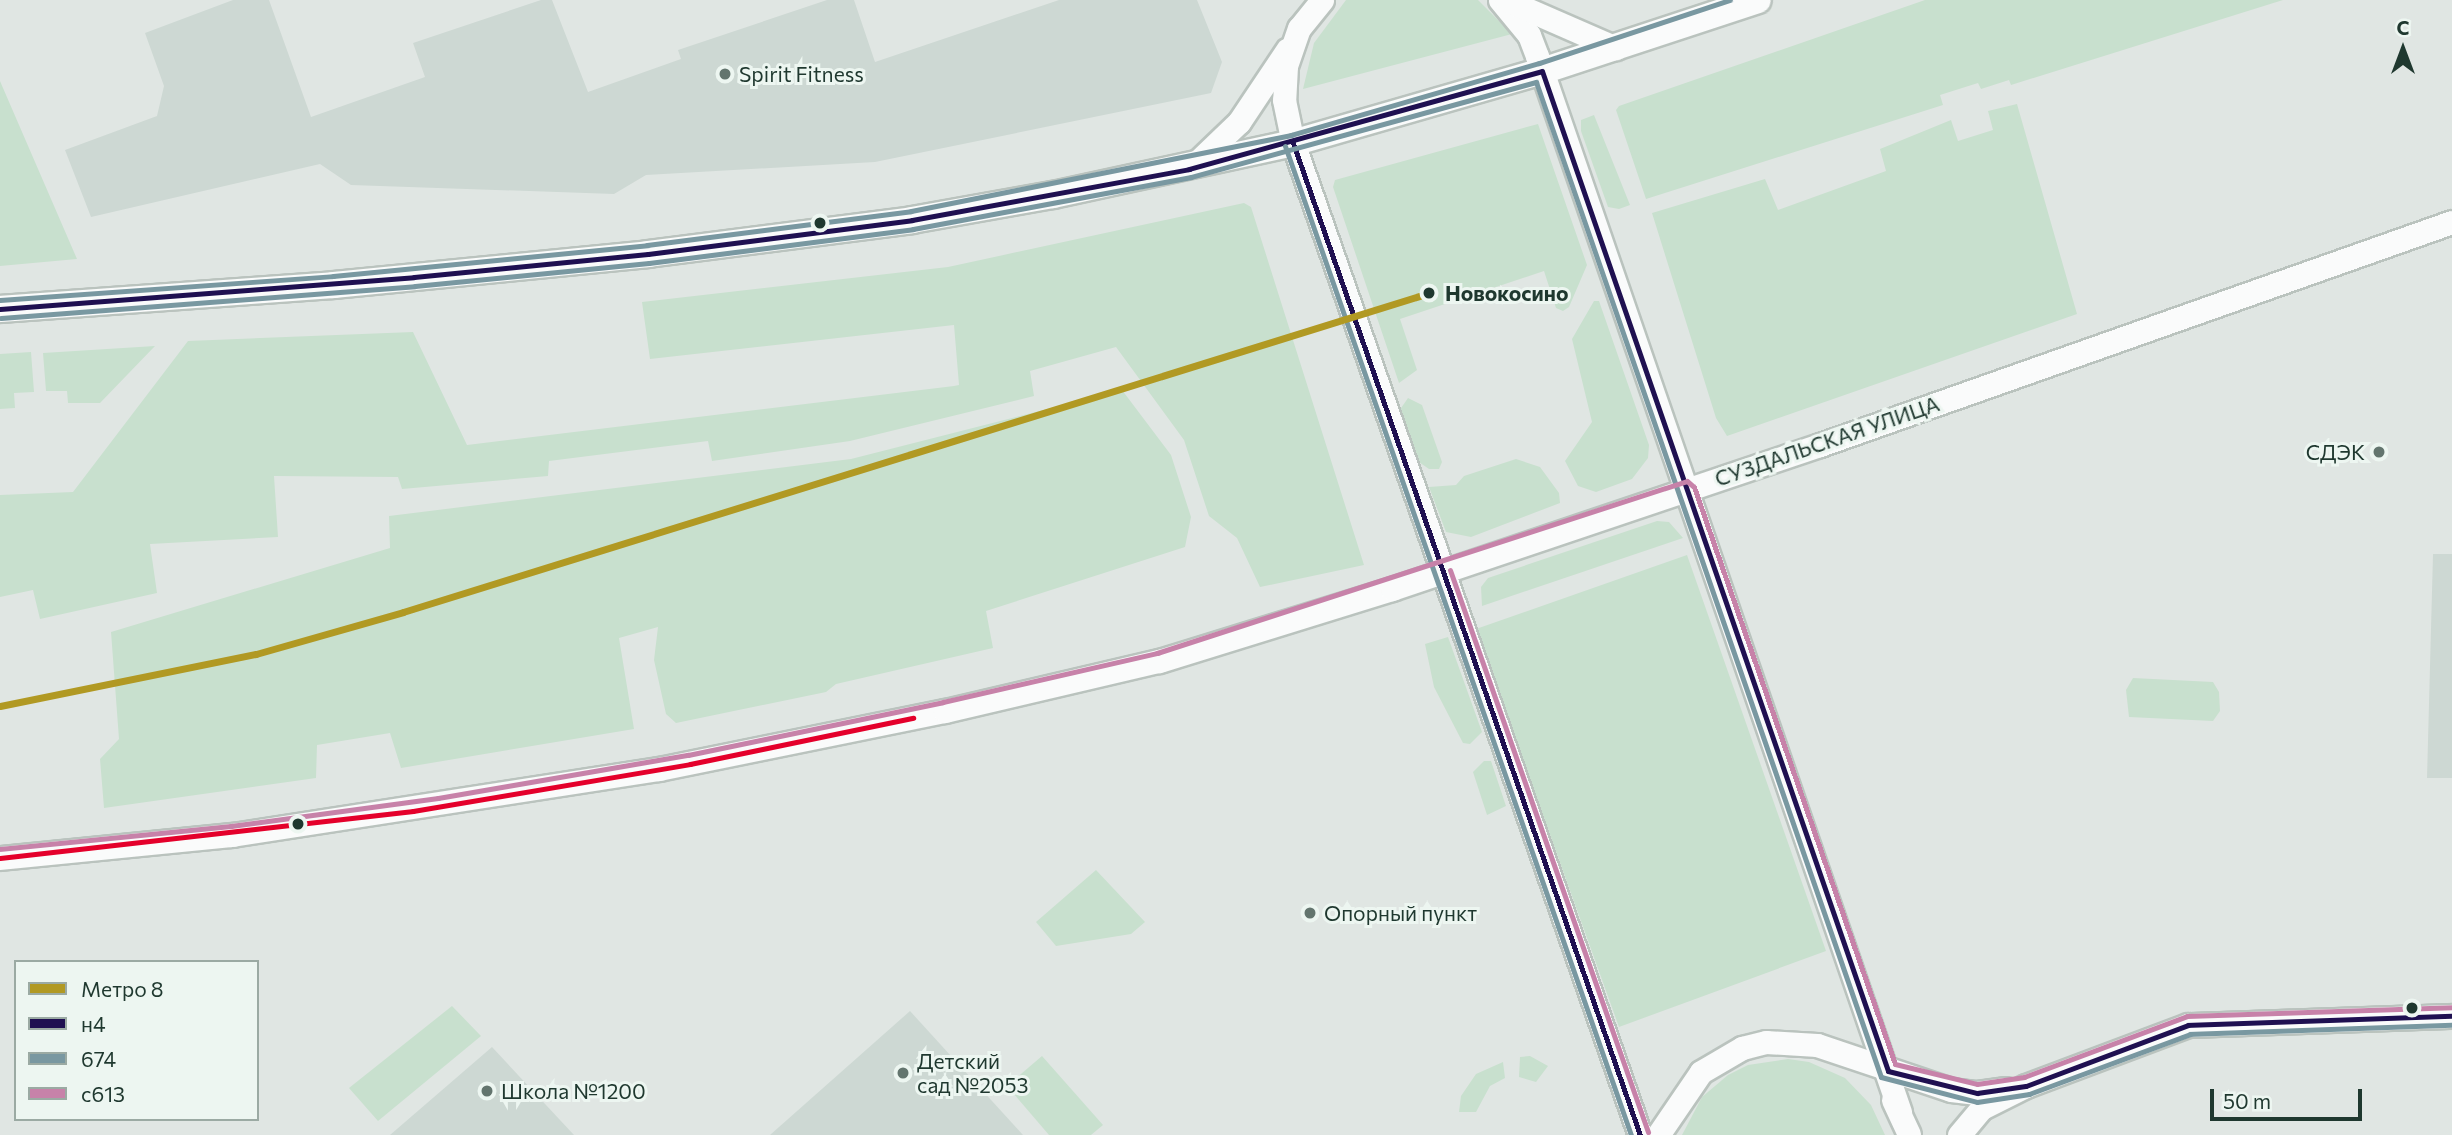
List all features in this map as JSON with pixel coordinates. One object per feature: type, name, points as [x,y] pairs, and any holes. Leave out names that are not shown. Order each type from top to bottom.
[{"type":"main road","points":[[0,309],[334,285],[648,254],[912,220],[1189,169],[1293,143],[1542,71],[1758,0]]},
{"type":"street","points":[[1308,0],[1296,35],[1284,100],[1293,143],[1441,573],[1640,1135]]},
{"type":"street","points":[[1189,169],[1237,124],[1322,0]]},
{"type":"street","points":[[1500,0],[1529,35],[1542,71],[1909,1135]]},
{"type":"street","points":[[1506,0],[1616,48]]},
{"type":"street","name":"СУЗДАЛЬСКАЯ УЛИЦА","points":[[0,858],[387,814],[690,764],[1159,661],[1441,573],[1686,490],[2452,222]]},
{"type":"street","points":[[1959,1135],[1982,1108],[2026,1086],[2188,1025],[2452,1016]]},
{"type":"street","points":[[1660,1135],[1675,1105],[1702,1072],[1742,1048],[1791,1041],[1840,1053],[1888,1072],[1978,1093],[2026,1086]]},
{"type":"street","points":[[1840,1053],[1877,1079],[1900,1112]]},
{"type":"shaded area","points":[[233,0],[269,0],[311,117],[425,77],[413,43],[541,0],[552,0],[588,92],[681,59],[678,50],[827,0],[854,0],[875,62],[1059,0],[1197,0],[1222,62],[1211,93],[875,162],[646,175],[614,194],[351,185],[320,164],[91,217],[65,150],[157,116],[164,86],[145,33]]},
{"type":"shaded area","points":[[2433,554],[2452,554],[2452,778],[2427,778]]},
{"type":"shaded area","name":"Детский сад №2053","points":[[910,1011],[1023,1135],[770,1135]]},
{"type":"shaded area","name":"Школа №1200","points":[[492,1047],[574,1135],[390,1135]]},
{"type":"green space","points":[[1346,0],[1478,0],[1512,34],[1303,89],[1314,43]]},
{"type":"green space","points":[[1925,0],[2283,0],[2011,85],[2009,80],[1981,89],[1978,83],[1940,95],[1943,105],[1646,199],[1616,110],[1619,106]]},
{"type":"green space","points":[[0,81],[3,88],[77,259],[0,266]]},
{"type":"green space","points":[[2017,104],[2077,314],[1727,436],[1716,418],[1652,213],[1765,179],[1778,210],[1886,171],[1880,149],[1951,120],[1958,141],[1993,130],[1988,111]]},
{"type":"green space","points":[[1594,115],[1630,205],[1619,209],[1608,207],[1581,131],[1581,120]]},
{"type":"green space","points":[[1538,124],[1587,265],[1569,307],[1563,311],[1556,308],[1544,271],[1400,319],[1417,370],[1399,383],[1333,187],[1335,180]]},
{"type":"green space","points":[[1244,203],[1251,207],[1364,565],[1260,587],[1237,538],[1209,516],[1184,440],[1116,347],[1030,371],[1034,396],[850,441],[712,461],[708,441],[549,461],[548,476],[402,489],[398,477],[274,476],[278,537],[150,544],[157,593],[40,619],[33,590],[0,597],[0,495],[73,492],[188,341],[413,332],[467,445],[954,386],[959,385],[954,325],[650,359],[642,302],[948,267]]},
{"type":"green space","points":[[1594,301],[1599,301],[1649,445],[1648,458],[1632,479],[1596,492],[1578,486],[1565,461],[1592,422],[1572,339]]},
{"type":"green space","points":[[155,346],[100,403],[68,403],[67,391],[46,391],[43,353]]},
{"type":"green space","points":[[31,352],[34,392],[14,393],[15,408],[0,409],[0,354]]},
{"type":"green space","points":[[1122,390],[1171,455],[1191,517],[1185,547],[986,611],[993,648],[836,684],[826,692],[676,723],[666,714],[654,660],[658,627],[619,638],[634,729],[401,768],[390,733],[317,745],[316,778],[104,808],[100,759],[119,739],[111,632],[390,548],[389,516],[851,459]]},
{"type":"green space","points":[[1408,398],[1422,405],[1442,462],[1439,469],[1429,469],[1416,460],[1399,411]]},
{"type":"green space","points":[[1516,459],[1540,467],[1559,493],[1560,503],[1471,537],[1446,532],[1429,487],[1456,485],[1464,476]]},
{"type":"green space","points":[[1657,521],[1669,522],[1683,538],[1482,606],[1481,587],[1488,578]]},
{"type":"green space","points":[[1687,555],[1826,951],[1619,1027],[1476,629]]},
{"type":"green space","points":[[1448,637],[1482,732],[1470,744],[1463,743],[1434,687],[1425,644]]},
{"type":"green space","points":[[2133,678],[2213,682],[2219,692],[2220,711],[2213,721],[2129,717],[2126,690]]},
{"type":"green space","points":[[1484,761],[1491,761],[1506,806],[1487,815],[1473,772]]},
{"type":"green space","points":[[1096,870],[1145,922],[1131,934],[1056,946],[1036,922]]},
{"type":"green space","points":[[452,1006],[481,1036],[378,1121],[349,1088]]},
{"type":"green space","points":[[1042,1056],[1103,1125],[1091,1135],[1049,1135],[1007,1086]]},
{"type":"green space","points":[[1530,1056],[1548,1066],[1536,1082],[1519,1077],[1520,1057]]},
{"type":"green space","points":[[1788,1059],[1809,1062],[1845,1078],[1871,1105],[1885,1135],[1682,1135],[1702,1097],[1728,1075],[1748,1065]]},
{"type":"green space","points":[[1503,1062],[1505,1078],[1490,1086],[1476,1112],[1459,1112],[1461,1096],[1476,1074]]},
{"type":"metro line","name":"8","points":[[0,706],[256,654],[403,612],[1429,293]]},
{"type":"transit line","points":[[0,300],[333,276],[647,245],[911,211],[1291,135],[1539,63],[1730,0]]},
{"type":"transit line","name":"н4","points":[[0,309],[414,277],[648,254],[912,220],[1189,169],[1542,71],[1888,1071],[1977,1093],[2026,1086],[2188,1025],[2452,1016]]},
{"type":"transit line","name":"674","points":[[1,318],[415,286],[649,263],[913,229],[1191,177],[1536,82],[1881,1077],[1977,1102],[2029,1094],[2190,1034],[2452,1025]]},
{"type":"transit line","name":"н4","points":[[1293,143],[1640,1135]]},
{"type":"transit line","name":"674","points":[[1285,146],[1631,1135]]},
{"type":"transit line","name":"с613","points":[[0,849],[231,826],[438,798],[688,755],[943,702],[1157,653],[1687,481],[1694,487],[1895,1064],[1977,1084],[2024,1077],[2187,1016],[2452,1007]]},
{"type":"transit line","name":"с613","points":[[1450,570],[1648,1132]]},
{"type":"transit line","points":[[0,858],[413,811],[690,764],[913,718]]},
{"type":"place","name":"Spirit Fitness","points":[[725,74]]},
{"type":"place","name":"Новокосино","points":[[1429,293]]},
{"type":"place","name":"СДЭК","points":[[2379,452]]},
{"type":"place","name":"Опорный пункт","points":[[1310,913]]},
{"type":"place","name":"Детский сад №2053","points":[[903,1073]]},
{"type":"place","name":"Школа №1200","points":[[487,1091]]}]
